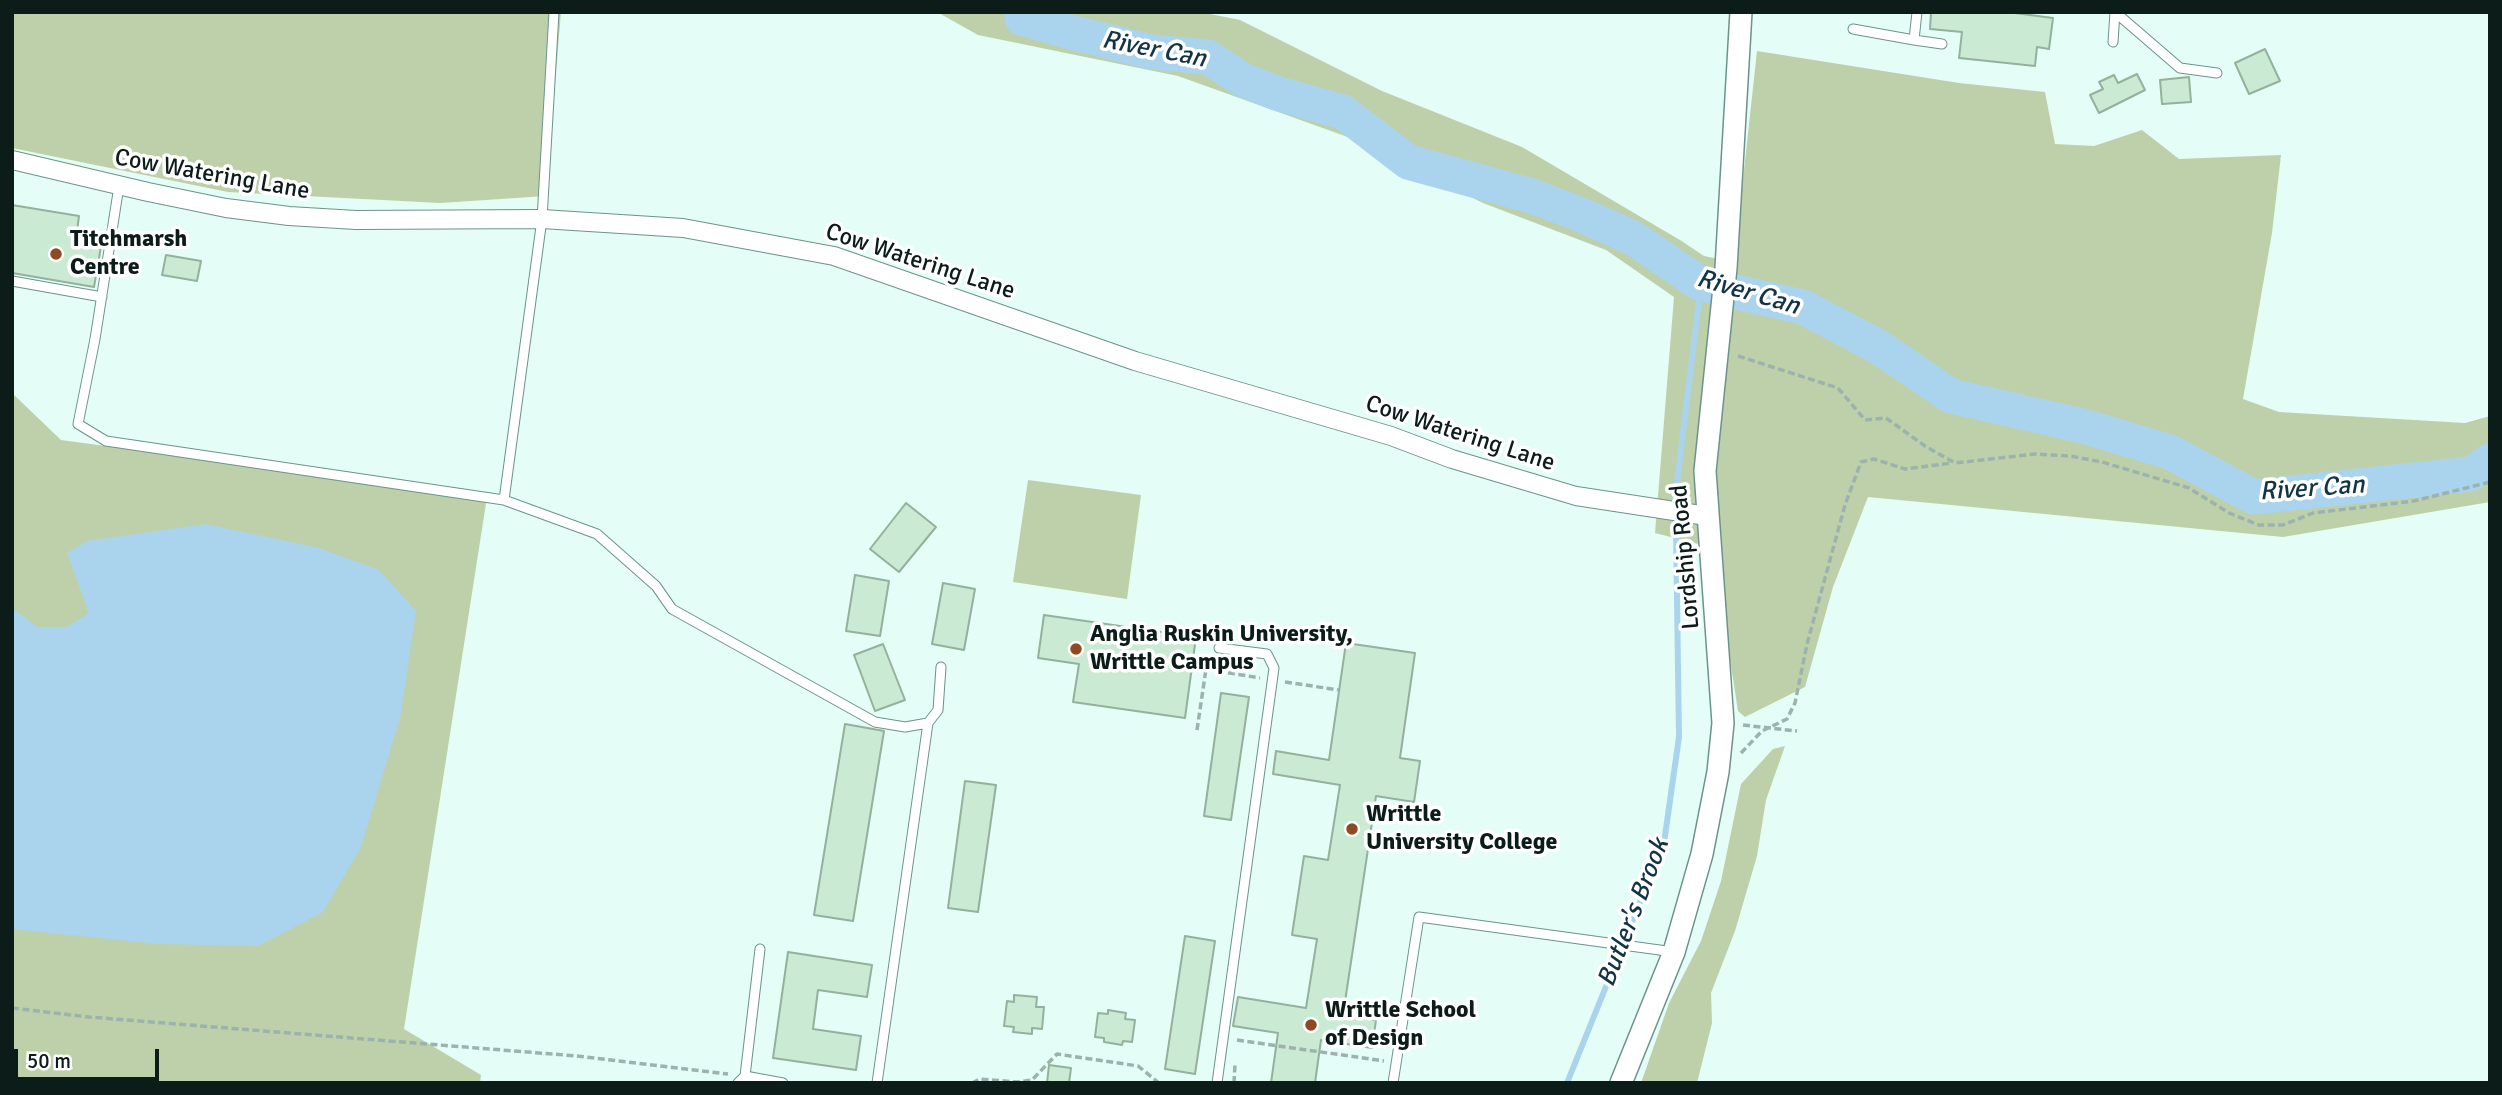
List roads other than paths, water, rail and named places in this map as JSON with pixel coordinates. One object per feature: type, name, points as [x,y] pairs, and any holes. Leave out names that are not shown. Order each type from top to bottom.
[{"type":"street","name":"Lordship Road","points":[[1621,1083],[1674,952],[1702,853],[1718,772],[1723,723],[1705,471],[1726,268],[1741,12]]},
{"type":"street","name":"Cow Watering Lane","points":[[12,160],[226,208],[289,216],[356,220],[542,219],[683,228],[834,256],[1135,361],[1391,436],[1452,460],[1576,496],[1707,516]]},
{"type":"lane","points":[[504,500],[542,219],[554,12]]},
{"type":"lane","points":[[1914,40],[1917,12]]},
{"type":"lane","points":[[2113,42],[2115,12]]},
{"type":"lane","points":[[2115,12],[2180,68],[2217,73]]},
{"type":"lane","points":[[1853,29],[1942,44]]},
{"type":"lane","points":[[120,186],[78,424],[106,441],[504,500],[597,534],[656,586],[672,609],[875,722],[905,727],[928,723]]},
{"type":"lane","points":[[12,281],[102,298]]},
{"type":"lane","points":[[1217,1083],[1274,668],[1267,654],[1219,648]]},
{"type":"lane","points":[[877,1083],[928,723],[937,710],[941,667]]},
{"type":"lane","points":[[1393,1083],[1419,917],[1674,952]]},
{"type":"lane","points":[[760,949],[742,1079],[783,1083]]},
{"type":"water","points":[[206,524],[319,548],[379,570],[416,611],[400,718],[361,847],[323,912],[258,946],[160,944],[12,929],[12,608],[37,627],[66,627],[89,613],[67,553],[87,541]]},
{"type":"waterway","name":"River Can","points":[[1022,12],[1022,18],[1152,52],[1208,57],[1243,80],[1279,94],[1343,112],[1408,162],[1532,196],[1579,214],[1633,238],[1701,284],[1803,307],[1877,346],[1951,396],[2083,426],[2170,452],[2254,497],[2471,474],[2490,461]]},
{"type":"waterway","name":"Butler's Brook","points":[[1675,499],[1701,284]]},
{"type":"waterway","name":"Butler's Brook","points":[[1567,1083],[1664,843],[1679,737],[1676,529]]},
{"type":"place","name":"Titchmarsh Centre","points":[[56,254]]},
{"type":"place","name":"Anglia Ruskin University, Writtle Campus","points":[[1076,649]]},
{"type":"place","name":"Writtle University College","points":[[1352,829]]},
{"type":"place","name":"Writtle School of Design","points":[[1311,1025]]}]
